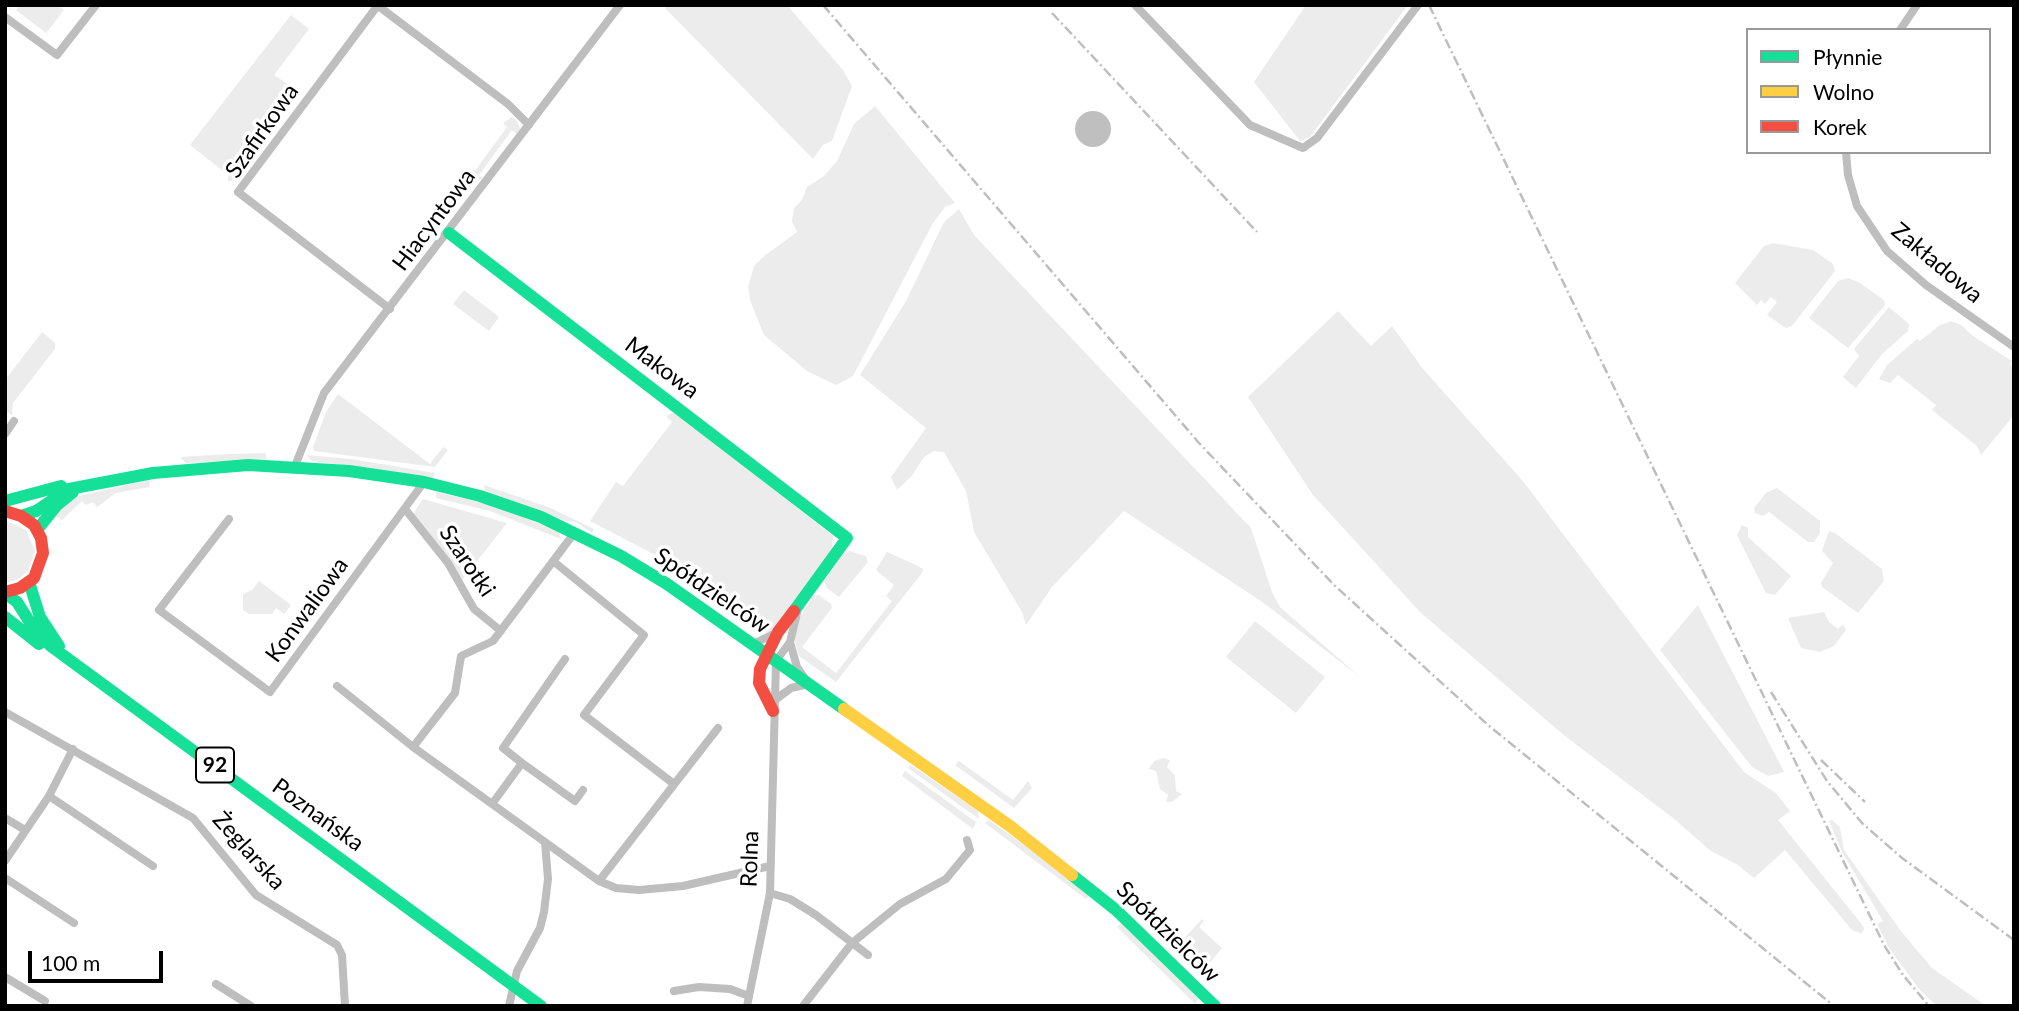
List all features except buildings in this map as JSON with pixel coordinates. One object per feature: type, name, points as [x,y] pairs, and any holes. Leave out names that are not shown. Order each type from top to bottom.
[{"type":"street","points":[[5,17],[57,55],[96,5]]},
{"type":"street","points":[[377,5],[508,104],[529,125]]},
{"type":"street","name":"Szafirkowa","points":[[377,5],[237,192],[390,309]]},
{"type":"street","name":"Hiacyntowa","points":[[295,466],[324,393],[621,5]]},
{"type":"street","points":[[1135,5],[1251,125],[1303,148],[1317,138],[1418,5]]},
{"type":"street","points":[[1901,28],[1917,5]]},
{"type":"street","name":"Zakładowa","points":[[1846,154],[1851,191],[1863,218],[1878,241],[1912,273],[2014,348]]},
{"type":"street","name":"Makowa","points":[[449,233],[847,538]]},
{"type":"street","points":[[5,434],[14,421]]},
{"type":"street","name":"Spółdzielców","points":[[21,516],[36,511],[65,490],[198,468],[295,466],[424,482],[503,503],[575,532],[644,570],[753,644],[1068,869],[1123,916],[1215,1006]]},
{"type":"street","name":"Konwaliowa","points":[[229,520],[159,610],[270,691],[424,482]]},
{"type":"street","points":[[6,509],[69,484],[87,486]]},
{"type":"street","name":"Spółdzielców","points":[[37,530],[57,505],[87,486]]},
{"type":"street","points":[[6,509],[21,516],[37,530],[43,557],[37,573],[29,582]]},
{"type":"street","name":"Szarotki","points":[[405,509],[448,563],[474,609],[501,631]]},
{"type":"street","points":[[413,747],[455,693],[461,656],[487,646],[501,631],[575,532]]},
{"type":"street","name":"Rolna","points":[[747,1006],[770,893],[774,706],[759,683],[760,669],[772,658],[778,632],[847,538]]},
{"type":"street","points":[[553,561],[645,635],[584,715],[674,784]]},
{"type":"street","name":"92","points":[[5,592],[29,582]]},
{"type":"street","name":"Poznańska","points":[[29,582],[45,628],[71,659]]},
{"type":"street","name":"Poznańska","points":[[5,592],[20,606],[41,638],[541,1006]]},
{"type":"street","points":[[774,706],[789,689],[809,684],[797,667],[790,642],[794,619],[807,595]]},
{"type":"street","points":[[5,617],[46,649],[71,659]]},
{"type":"street","points":[[753,644],[778,632]]},
{"type":"street","points":[[772,658],[790,642]]},
{"type":"street","points":[[565,659],[503,748],[575,801],[583,790]]},
{"type":"street","points":[[337,686],[413,747],[599,881],[616,888],[639,890],[683,886],[771,866]]},
{"type":"street","name":"Żeglarska","points":[[5,712],[193,818],[256,895],[337,945],[342,955],[345,1006]]},
{"type":"street","points":[[599,881],[718,728]]},
{"type":"street","points":[[5,861],[50,796],[73,749]]},
{"type":"street","points":[[492,804],[522,763]]},
{"type":"street","points":[[50,796],[153,866]]},
{"type":"street","points":[[5,818],[25,830]]},
{"type":"street","points":[[803,1006],[852,943],[901,904],[946,879],[970,850],[967,840]]},
{"type":"street","points":[[509,1006],[517,971],[540,928],[544,912],[548,879],[545,842]]},
{"type":"street","points":[[5,878],[74,923]]},
{"type":"street","points":[[770,893],[790,899],[869,955]]},
{"type":"street","points":[[5,977],[44,1001]]},
{"type":"street","points":[[216,984],[251,1006]]},
{"type":"street","points":[[674,991],[699,987],[730,989],[750,996]]},
{"type":"shaded area","points":[[20,5],[57,5],[64,10],[46,33],[16,10]]},
{"type":"shaded area","points":[[667,5],[787,5],[843,70],[852,86],[832,141],[823,145],[813,159],[665,8]]},
{"type":"shaded area","points":[[1306,5],[1408,5],[1310,137],[1300,141],[1254,82]]},
{"type":"shaded area","points":[[291,15],[309,29],[274,75],[298,91],[240,169],[241,180],[228,181],[228,175],[190,145]]},
{"type":"shaded area","points":[[875,106],[955,203],[945,207],[933,223],[853,376],[836,385],[807,371],[764,335],[750,300],[748,287],[754,266],[797,232],[792,221],[794,208],[802,200],[807,187],[824,176],[837,161],[854,124]]},
{"type":"shaded area","points":[[1093,111],[1106,116],[1111,129],[1106,142],[1093,147],[1080,142],[1075,129],[1080,116]]},
{"type":"shaded area","points":[[512,117],[518,122],[520,129],[517,134],[512,130],[479,175],[483,179],[476,178],[468,170],[474,172],[507,127],[503,123]]},
{"type":"shaded area","points":[[959,209],[974,235],[1251,528],[1272,592],[1280,607],[1360,677],[1261,601],[1124,511],[1052,587],[1026,625],[1022,612],[974,532],[966,491],[944,452],[934,451],[924,457],[911,477],[897,490],[891,477],[926,428],[860,375],[906,301],[944,222]]},
{"type":"shaded area","points":[[1773,243],[1813,250],[1833,264],[1835,271],[1792,326],[1786,328],[1767,315],[1777,302],[1771,297],[1765,304],[1761,300],[1757,305],[1735,283],[1764,246]]},
{"type":"shaded area","points":[[1848,278],[1884,300],[1885,305],[1848,348],[1809,318],[1838,281]]},
{"type":"shaded area","points":[[464,290],[499,317],[489,331],[453,304]]},
{"type":"shaded area","points":[[1889,307],[1909,324],[1908,331],[1882,354],[1856,388],[1843,377],[1859,356],[1854,349]]},
{"type":"shaded area","points":[[1338,311],[1371,346],[1392,326],[1423,369],[1522,480],[1744,772],[1776,793],[1790,811],[1778,820],[1860,922],[1864,928],[1862,934],[1852,930],[1785,850],[1754,878],[1738,865],[1711,851],[1673,818],[1565,736],[1421,613],[1313,495],[1248,397]]},
{"type":"shaded area","points":[[1951,321],[1961,325],[2012,361],[2010,364],[2014,367],[2014,415],[1981,455],[1977,446],[1932,410],[1936,405],[1898,375],[1890,383],[1879,379],[1887,365],[1917,339],[1920,341],[1940,325]]},
{"type":"shaded area","points":[[42,332],[55,343],[55,349],[13,403],[12,416],[8,412],[5,415],[5,380]]},
{"type":"shaded area","points":[[338,394],[430,464],[443,447],[448,450],[435,467],[314,451],[313,447],[326,412]]},
{"type":"shaded area","points":[[675,412],[833,536],[832,551],[772,632],[766,633],[661,558],[590,521],[616,482],[623,486],[672,422],[666,416]]},
{"type":"shaded area","points":[[265,453],[267,459],[186,463],[180,457]]},
{"type":"shaded area","points":[[306,455],[351,459],[435,473],[434,478],[312,461]]},
{"type":"shaded area","points":[[149,480],[150,487],[116,493],[97,507],[93,502],[86,505],[82,501],[62,520],[53,514],[70,498]]},
{"type":"shaded area","points":[[484,485],[548,507],[594,529],[592,533],[576,522],[566,521],[485,491]]},
{"type":"shaded area","points":[[1777,488],[1820,521],[1820,533],[1814,542],[1808,542],[1769,512],[1763,516],[1755,513],[1754,508],[1766,493]]},
{"type":"shaded area","points":[[436,492],[491,505],[558,531],[561,539],[490,511],[436,498]]},
{"type":"shaded area","points":[[423,499],[507,523],[462,580],[413,514]]},
{"type":"shaded area","points":[[5,520],[26,530],[35,551],[28,571],[19,579],[5,583]]},
{"type":"shaded area","points":[[1742,525],[1748,528],[1748,537],[1791,576],[1775,595],[1766,593],[1737,535]]},
{"type":"shaded area","points":[[1829,531],[1882,569],[1884,581],[1858,613],[1822,587],[1821,583],[1833,563],[1822,551]]},
{"type":"shaded area","points":[[849,551],[866,556],[868,562],[839,597],[827,588],[824,581],[843,554]]},
{"type":"shaded area","points":[[887,552],[923,569],[922,573],[836,682],[799,656],[794,638],[798,620],[814,595],[819,595],[831,604],[832,608],[802,647],[836,673],[892,601],[886,596],[894,585],[876,570]]},
{"type":"shaded area","points":[[259,581],[291,605],[284,614],[276,608],[272,614],[249,614],[243,610],[243,594],[252,590]]},
{"type":"shaded area","points":[[1698,605],[1784,772],[1768,776],[1752,767],[1660,650]]},
{"type":"shaded area","points":[[1824,612],[1829,622],[1838,629],[1843,624],[1846,630],[1834,646],[1820,652],[1801,648],[1788,618]]},
{"type":"shaded area","points":[[1255,621],[1325,677],[1296,713],[1226,657]]},
{"type":"shaded area","points":[[1163,758],[1170,760],[1167,767],[1175,776],[1176,791],[1182,794],[1172,802],[1166,802],[1168,795],[1160,789],[1156,771],[1149,769],[1154,761]]},
{"type":"shaded area","points":[[959,761],[1013,800],[1028,781],[1032,788],[1014,808],[955,765]]},
{"type":"shaded area","points":[[911,765],[978,811],[979,819],[908,768]]},
{"type":"shaded area","points":[[905,771],[976,822],[973,829],[902,776]]},
{"type":"shaded area","points":[[989,820],[1048,862],[1089,896],[1086,899],[985,823]]},
{"type":"shaded area","points":[[1832,820],[1840,827],[1844,850],[1900,930],[1932,968],[1986,1006],[1937,1006],[1919,989],[1889,948],[1877,924],[1883,921],[1842,852],[1829,821]]},
{"type":"shaded area","points":[[1202,919],[1204,921],[1199,927],[1222,948],[1204,970],[1178,945]]},
{"type":"shaded area","points":[[1121,923],[1199,999],[1195,1004],[1117,927]]},
{"type":"railway","points":[[823,5],[1199,443],[1334,585],[1488,725],[1834,1006]]},
{"type":"railway","points":[[1429,5],[1884,945],[1903,975],[1929,1006]]},
{"type":"railway","points":[[1052,13],[1257,232]]},
{"type":"railway","points":[[1771,692],[1827,781],[1862,823],[1902,858],[2014,940]]},
{"type":"railway","points":[[1821,760],[1865,802]]},
{"type":"traffic: fast","points":[[449,233],[847,538],[794,611]]},
{"type":"traffic: fast","points":[[21,516],[36,511],[69,489],[153,473],[248,465],[349,471],[424,482],[480,496],[541,517],[621,556],[667,584],[844,709]]},
{"type":"traffic: fast","points":[[5,501],[61,486]]},
{"type":"traffic: fast","points":[[37,530],[57,505],[73,492]]},
{"type":"traffic: fast","points":[[29,582],[40,617],[59,646]]},
{"type":"traffic: fast","points":[[5,593],[17,602],[36,632],[52,647],[541,1006]]},
{"type":"traffic: fast","points":[[5,617],[39,644]]},
{"type":"traffic: fast","points":[[1072,875],[1116,910],[1215,1006]]},
{"type":"traffic: slow","points":[[844,709],[1010,826],[1072,875]]},
{"type":"traffic: jam","points":[[5,511],[21,516],[34,525],[41,538],[43,553],[34,578],[20,588],[5,592]]},
{"type":"traffic: jam","points":[[773,711],[759,683],[760,669],[778,632],[794,611]]}]
